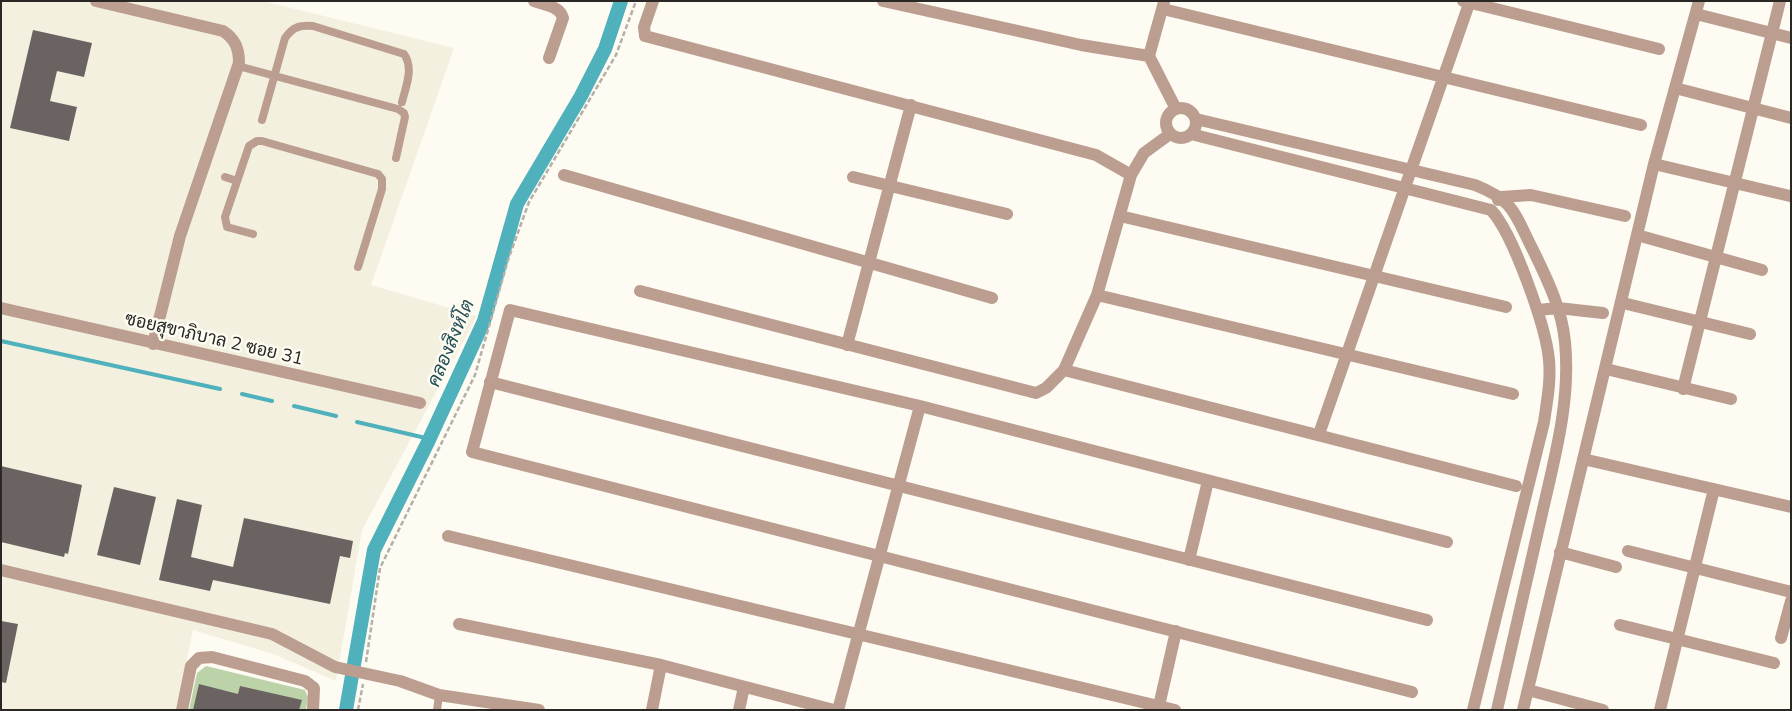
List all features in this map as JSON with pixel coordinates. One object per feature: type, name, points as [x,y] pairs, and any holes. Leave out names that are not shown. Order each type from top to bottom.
[{"type":"street","points":[[96,1],[223,31],[235,42],[242,67],[180,236],[153,344]]},
{"type":"street","points":[[534,1],[559,9],[562,13],[563,18],[549,58]]},
{"type":"street","points":[[653,1],[644,27],[645,36],[1096,155],[1130,174]]},
{"type":"street","points":[[883,1],[931,7],[1081,45],[1149,56]]},
{"type":"street","points":[[1683,389],[1780,1]]},
{"type":"street","points":[[1319,434],[1444,78],[1467,2],[1659,49]]},
{"type":"street","points":[[1176,108],[1149,56],[1164,5],[1444,78],[1641,125]]},
{"type":"street","points":[[1523,710],[1583,458],[1623,303],[1654,164],[1697,8],[1791,38]]},
{"type":"street","points":[[1675,88],[1791,118]]},
{"type":"street","points":[[847,345],[911,105]]},
{"type":"street","points":[[1176,108],[1189,110],[1196,119],[1475,185],[1501,197],[1513,209],[1548,281],[1558,308],[1565,341],[1567,392],[1497,710]]},
{"type":"street","points":[[1176,108],[1166,118],[1166,124],[1170,134],[1181,138],[1191,134],[1404,190],[1491,210],[1496,215],[1538,310],[1549,360],[1550,383],[1544,422],[1473,710]]},
{"type":"street","points":[[1191,134],[1196,124],[1196,119]]},
{"type":"street","points":[[640,292],[1036,393],[1046,388],[1064,370],[1097,295],[1130,174],[1144,153],[1170,134]]},
{"type":"street","points":[[1654,164],[1790,196]]},
{"type":"street","points":[[564,175],[992,298]]},
{"type":"street","points":[[853,176],[1007,214]]},
{"type":"street","points":[[1491,210],[1501,197],[1531,195],[1625,216]]},
{"type":"street","points":[[1120,216],[1375,274],[1506,307]]},
{"type":"street","points":[[1637,235],[1762,270]]},
{"type":"street","points":[[1097,295],[1513,394]]},
{"type":"street","points":[[1623,303],[1750,334]]},
{"type":"street","name":"ซอยสุขาภิบาล 2 ซอย 31","points":[[1,308],[420,403]]},
{"type":"street","points":[[1538,310],[1558,308],[1603,313]]},
{"type":"street","points":[[1412,692],[472,452],[510,310],[920,406],[1447,542]]},
{"type":"street","points":[[1606,369],[1731,400]]},
{"type":"street","points":[[1064,370],[1516,486]]},
{"type":"street","points":[[490,382],[1427,620]]},
{"type":"street","points":[[459,624],[662,665],[836,710],[920,406]]},
{"type":"street","points":[[1583,458],[1791,507]]},
{"type":"street","points":[[1189,560],[1208,481]]},
{"type":"street","points":[[1660,710],[1679,641],[1714,489]]},
{"type":"street","points":[[1523,507],[1542,512]]},
{"type":"street","points":[[448,536],[1175,710]]},
{"type":"street","points":[[1628,551],[1791,592]]},
{"type":"street","points":[[1560,552],[1616,567]]},
{"type":"street","points":[[1,570],[272,634],[335,667],[400,681],[439,695],[539,710]]},
{"type":"street","points":[[1781,638],[1791,601]]},
{"type":"street","points":[[1620,625],[1774,663]]},
{"type":"street","points":[[1159,706],[1176,631]]},
{"type":"street","points":[[182,710],[191,666],[199,658],[212,657],[305,681],[314,688],[314,710]]},
{"type":"street","points":[[652,710],[662,665]]},
{"type":"street","points":[[739,710],[744,687]]},
{"type":"street","points":[[1479,687],[1501,693]]},
{"type":"street","points":[[1528,690],[1603,710]]},
{"type":"lane","points":[[262,120],[285,38],[292,28],[302,25],[313,26],[404,54],[409,61],[410,67],[402,102]]},
{"type":"lane","points":[[242,67],[398,109],[404,113],[405,118],[396,158]]},
{"type":"lane","points":[[253,234],[227,227],[226,223],[249,146],[257,140],[378,174],[382,179],[382,189],[358,267]]},
{"type":"lane","points":[[225,177],[237,181]]},
{"type":"lane","points":[[437,710],[439,695]]},
{"type":"path","points":[[365,672],[380,568],[475,375],[508,260],[529,202],[616,55],[636,1]]},
{"type":"path","points":[[358,710],[363,681]]},
{"type":"shaded area","points":[[1,1],[263,1],[454,48],[371,285],[477,316],[362,530],[336,681],[273,654],[193,630],[176,710],[1,710]]},
{"type":"green space","points":[[206,666],[305,690],[308,698],[306,710],[189,710],[197,673]]},
{"type":"building","points":[[33,30],[92,43],[84,77],[57,71],[50,101],[77,107],[69,141],[10,128]]},
{"type":"building","points":[[1,466],[82,485],[68,554],[65,553],[64,557],[1,542]]},
{"type":"building","points":[[114,487],[156,497],[140,565],[97,555]]},
{"type":"building","points":[[177,499],[202,505],[191,557],[233,567],[244,518],[353,541],[350,558],[340,556],[330,604],[213,580],[210,591],[159,580]]},
{"type":"building","points":[[1,621],[18,624],[6,683],[1,682]]},
{"type":"building","points":[[199,684],[238,694],[240,686],[302,700],[299,710],[193,710]]},
{"type":"waterway","name":"คลองสิงห์โต","points":[[346,710],[374,550],[428,442],[484,321],[517,204],[581,96],[605,49],[621,1]]},
{"type":"waterway","points":[[1,341],[220,389]]},
{"type":"waterway","points":[[242,394],[272,401]]},
{"type":"waterway","points":[[294,406],[336,416]]},
{"type":"waterway","points":[[357,422],[430,439]]}]
